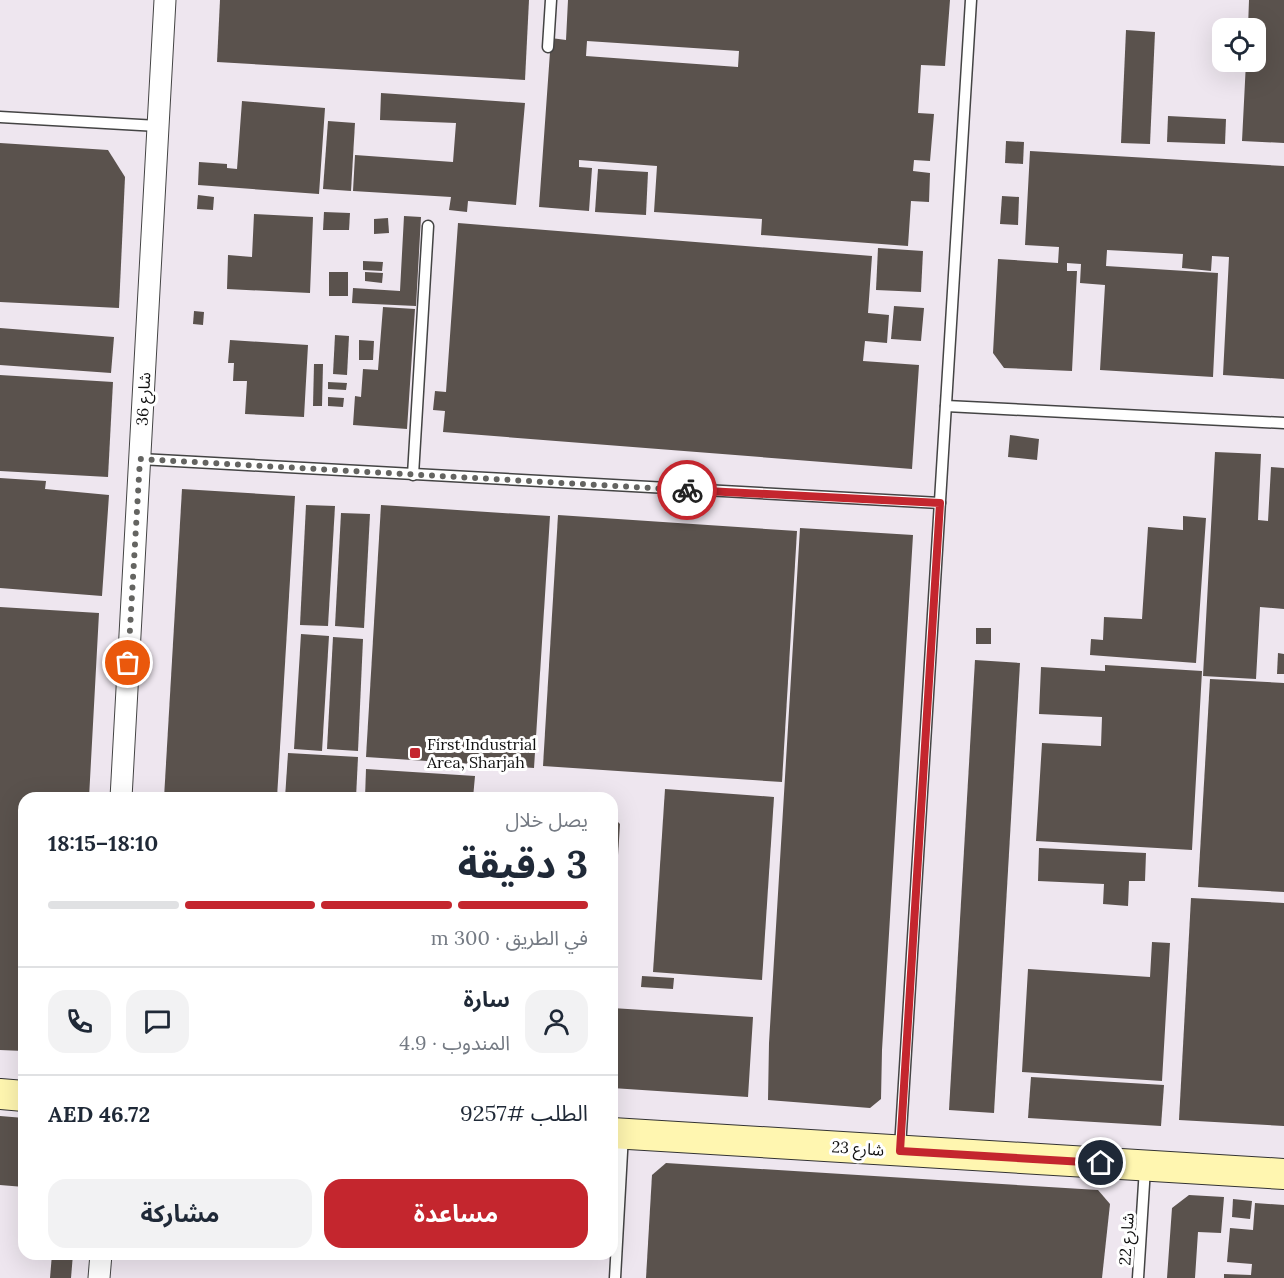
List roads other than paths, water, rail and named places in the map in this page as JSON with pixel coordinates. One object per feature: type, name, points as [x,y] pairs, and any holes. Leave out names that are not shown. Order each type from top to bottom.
[{"type":"street","name":"شارع 36","points":[[121,792],[165,0]]},
{"type":"street","points":[[0,1094],[18,1096]]},
{"type":"street","name":"شارع 23","points":[[618,1133],[1284,1174]]},
{"type":"street","points":[[99,1278],[100,1260]]},
{"type":"lane","points":[[548,47],[551,0]]},
{"type":"lane","points":[[900,1151],[971,0]]},
{"type":"lane","points":[[0,117],[158,126]]},
{"type":"lane","points":[[413,474],[428,226]]},
{"type":"lane","points":[[946,406],[1284,423]]},
{"type":"lane","points":[[140,459],[940,503]]},
{"type":"lane","name":"شارع 22","points":[[1138,1278],[1146,1165]]},
{"type":"lane","points":[[615,1260],[615,1278]]},
{"type":"place","name":"First Industrial Area, Sharjah","points":[[415,753]]}]
